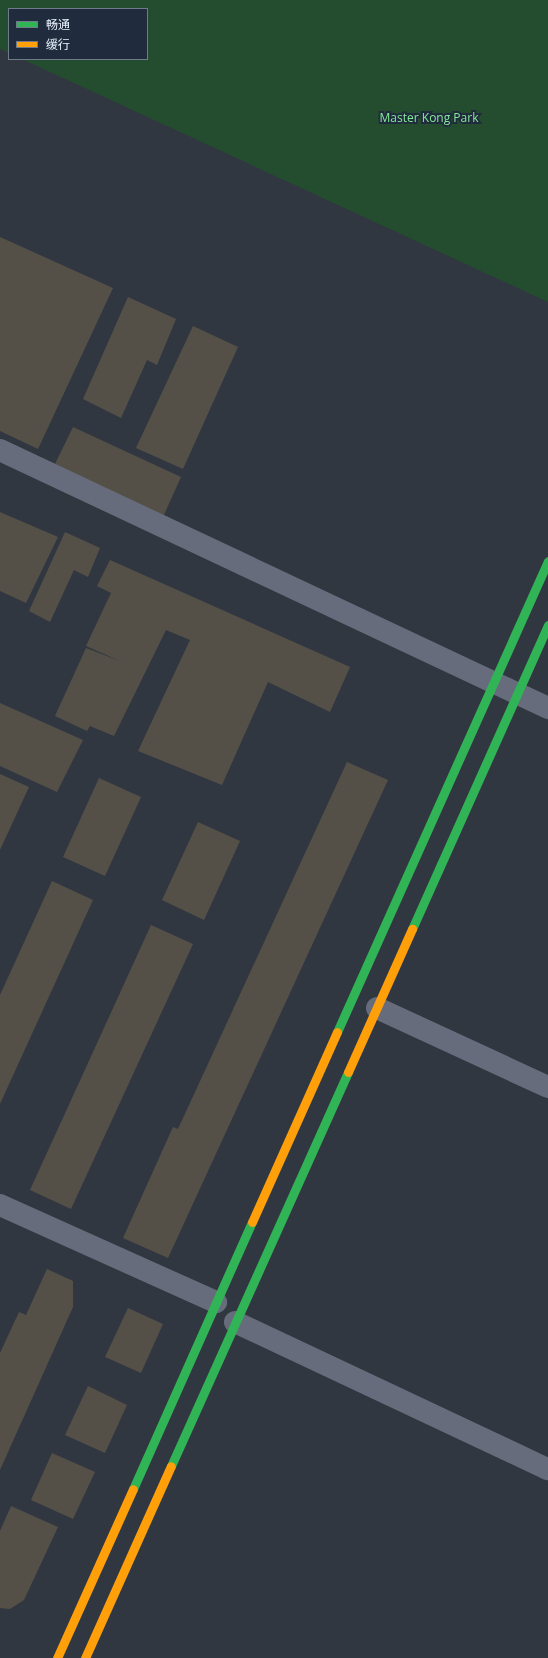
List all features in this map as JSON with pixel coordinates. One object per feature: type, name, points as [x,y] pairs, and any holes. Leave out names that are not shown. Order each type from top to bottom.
[{"type":"street","points":[[0,450],[548,708]]},
{"type":"street","points":[[57,1658],[548,561]]},
{"type":"street","points":[[85,1658],[548,625]]},
{"type":"street","points":[[376,1008],[548,1087]]},
{"type":"street","points":[[0,1205],[216,1302]]},
{"type":"street","points":[[236,1322],[548,1469]]},
{"type":"green space","name":"Master Kong Park","points":[[0,0],[548,0],[548,302],[24,60],[148,60],[148,8],[8,8],[8,53],[0,49]]},
{"type":"building","points":[[0,237],[113,288],[38,449],[0,431]]},
{"type":"building","points":[[128,297],[176,319],[157,365],[147,360],[121,418],[83,399]]},
{"type":"building","points":[[193,326],[238,347],[183,469],[136,448]]},
{"type":"building","points":[[73,427],[181,477],[163,517],[55,464]]},
{"type":"building","points":[[0,512],[58,537],[26,603],[0,591]]},
{"type":"building","points":[[65,532],[100,548],[88,577],[74,570],[50,622],[29,611]]},
{"type":"building","points":[[110,560],[350,667],[330,712],[268,682],[222,785],[138,751],[190,640],[166,630],[114,736],[90,726],[87,731],[55,716],[86,648],[120,661],[86,646],[111,593],[97,586]]},
{"type":"building","points":[[0,703],[83,740],[57,792],[0,766]]},
{"type":"building","points":[[347,762],[388,780],[168,1258],[123,1238],[173,1127],[178,1129]]},
{"type":"building","points":[[0,774],[29,787],[0,850]]},
{"type":"building","points":[[99,778],[141,797],[105,876],[63,857]]},
{"type":"building","points":[[198,822],[240,841],[204,920],[162,900]]},
{"type":"building","points":[[52,881],[93,900],[0,1104],[0,995]]},
{"type":"building","points":[[151,925],[193,944],[71,1209],[30,1190]]},
{"type":"building","points":[[47,1269],[73,1281],[73,1307],[0,1470],[0,1353],[19,1312],[26,1315]]},
{"type":"building","points":[[128,1308],[163,1324],[141,1373],[105,1357]]},
{"type":"building","points":[[88,1386],[127,1405],[105,1453],[65,1435]]},
{"type":"building","points":[[52,1453],[95,1472],[73,1519],[31,1500]]},
{"type":"building","points":[[11,1506],[58,1527],[24,1600],[10,1609],[0,1608],[0,1531]]},
{"type":"traffic: fast","points":[[337,1032],[548,561]]},
{"type":"traffic: fast","points":[[412,929],[548,625]]},
{"type":"traffic: fast","points":[[171,1466],[348,1072]]},
{"type":"traffic: fast","points":[[133,1489],[252,1222]]},
{"type":"traffic: slow","points":[[348,1072],[412,929]]},
{"type":"traffic: slow","points":[[252,1222],[337,1032]]},
{"type":"traffic: slow","points":[[85,1658],[171,1466]]},
{"type":"traffic: slow","points":[[57,1658],[133,1489]]}]
